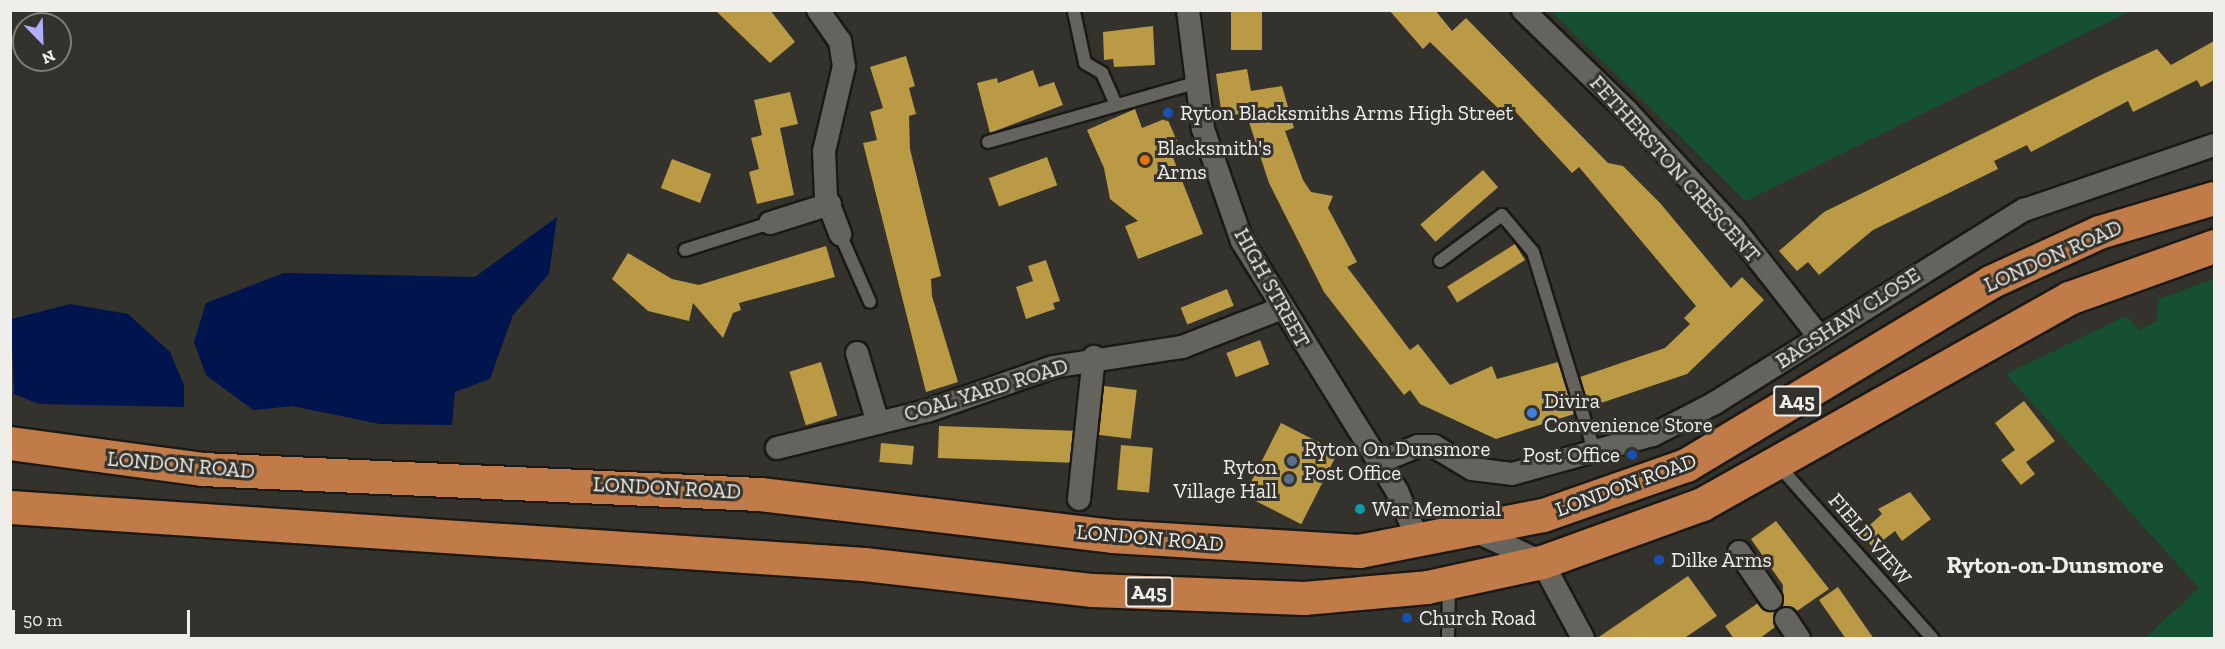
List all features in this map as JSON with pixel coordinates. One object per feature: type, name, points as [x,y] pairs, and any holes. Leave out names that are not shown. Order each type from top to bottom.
[{"type":"highway","name":"LONDON ROAD","points":[[10,443],[202,469],[760,494],[1113,536],[1294,550],[1359,551],[1477,532],[1543,515],[1686,465],[1990,282],[2099,232],[2214,198]]},
{"type":"highway","name":"LONDON ROAD","points":[[10,507],[852,563],[1093,590],[1304,598],[1449,584],[1542,562],[1656,524],[1778,465],[2069,298],[2214,246]]},
{"type":"street","points":[[818,10],[840,41],[844,66],[824,151],[830,204],[840,234]]},
{"type":"street","name":"HIGH STREET","points":[[1188,10],[1195,83],[1203,129],[1242,241],[1280,309],[1379,462],[1419,542]]},
{"type":"street","name":"FETHERSTON CRESCENT","points":[[1523,10],[1627,111],[1734,228],[1818,335]]},
{"type":"street","name":"BAGSHAW CLOSE","points":[[1379,462],[1418,446],[1434,446],[1472,469],[1512,474],[1595,454],[1691,418],[1818,335],[2024,210],[2214,145]]},
{"type":"street","points":[[770,223],[830,204]]},
{"type":"street","name":"COAL YARD ROAD","points":[[777,448],[878,423],[1094,357],[1182,347],[1280,309]]},
{"type":"street","name":"COAL YARD ROAD","points":[[857,353],[878,423]]},
{"type":"street","name":"COAL YARD ROAD","points":[[1078,499],[1094,357]]},
{"type":"street","points":[[1477,532],[1542,562],[1583,639]]},
{"type":"street","points":[[1739,552],[1771,599]]},
{"type":"street","points":[[1786,619],[1799,639]]},
{"type":"lane","points":[[1074,12],[1085,63],[1102,73],[1116,105]]},
{"type":"lane","points":[[988,142],[1195,83]]},
{"type":"lane","points":[[1440,261],[1502,215],[1533,252],[1595,454]]},
{"type":"lane","points":[[685,250],[770,223]]},
{"type":"lane","points":[[840,234],[870,302]]},
{"type":"lane","name":"FIELD VIEW","points":[[1778,465],[1932,639]]},
{"type":"lane","points":[[1448,639],[1449,584]]},
{"type":"green space","points":[[1551,11],[2131,11],[1746,201]]},
{"type":"green space","points":[[2214,279],[2214,638],[2145,638],[2199,588],[2006,374],[2126,316],[2140,330],[2157,321],[2159,299]]},
{"type":"shaded area","points":[[557,217],[549,274],[513,315],[490,379],[455,392],[452,425],[380,424],[292,406],[253,410],[206,375],[194,342],[206,303],[284,273],[475,277]]},
{"type":"shaded area","points":[[70,304],[128,314],[170,352],[184,385],[184,407],[39,404],[14,394],[11,319]]},
{"type":"building","points":[[715,10],[770,10],[795,42],[770,63]]},
{"type":"building","points":[[1231,10],[1262,10],[1262,50],[1231,50]]},
{"type":"building","points":[[1389,10],[1435,10],[1452,31],[1466,18],[1608,163],[1623,166],[1660,203],[1731,288],[1742,277],[1764,300],[1687,374],[1589,407],[1580,377],[1665,348],[1690,324],[1684,318],[1696,306],[1579,167],[1572,173],[1512,108],[1505,115],[1430,42],[1423,49]]},
{"type":"building","points":[[1153,26],[1155,65],[1114,67],[1113,59],[1104,60],[1103,32]]},
{"type":"building","points":[[2214,41],[2214,80],[2201,87],[2197,80],[2133,112],[2128,101],[2031,152],[2027,145],[1994,161],[1998,169],[1873,230],[1819,275],[1808,262],[1797,271],[1779,251],[1824,212],[2101,75],[2157,49],[2171,65]]},
{"type":"building","points":[[906,56],[915,86],[909,88],[916,114],[909,116],[910,149],[941,276],[931,279],[932,296],[958,382],[926,392],[863,143],[877,140],[870,112],[883,108],[870,67]]},
{"type":"building","points":[[1247,69],[1251,91],[1282,86],[1294,128],[1285,131],[1303,180],[1311,192],[1333,196],[1328,208],[1357,262],[1347,267],[1410,350],[1418,344],[1450,385],[1492,366],[1497,379],[1558,362],[1574,414],[1496,439],[1420,404],[1410,390],[1404,395],[1324,292],[1269,183],[1246,113],[1222,117],[1216,74]]},
{"type":"building","points":[[1033,70],[1039,87],[1054,82],[1063,105],[990,133],[977,83],[997,78],[998,83]]},
{"type":"building","points":[[790,92],[798,124],[780,128],[794,195],[757,204],[749,172],[759,169],[751,138],[762,135],[754,100]]},
{"type":"building","points":[[1135,109],[1142,128],[1167,118],[1177,141],[1168,145],[1203,234],[1138,259],[1125,226],[1138,221],[1110,199],[1104,168],[1087,130]]},
{"type":"building","points":[[1047,157],[1057,185],[999,206],[989,178]]},
{"type":"building","points":[[672,159],[711,174],[700,203],[661,188]]},
{"type":"building","points":[[1483,170],[1498,187],[1435,242],[1420,224]]},
{"type":"building","points":[[1515,244],[1525,260],[1457,303],[1447,286]]},
{"type":"building","points":[[826,246],[835,277],[739,303],[741,310],[733,313],[723,338],[693,303],[689,321],[648,311],[612,279],[628,253],[672,279],[699,285]]},
{"type":"building","points":[[1046,260],[1060,301],[1053,303],[1055,309],[1026,319],[1016,287],[1033,281],[1028,266]]},
{"type":"building","points":[[1227,289],[1234,306],[1187,324],[1181,308]]},
{"type":"building","points":[[1260,340],[1269,364],[1236,377],[1226,353]]},
{"type":"building","points":[[821,362],[837,416],[806,425],[789,372]]},
{"type":"building","points":[[1104,386],[1137,390],[1131,439],[1098,435]]},
{"type":"building","points":[[2024,401],[2055,441],[2026,462],[2035,474],[2021,485],[2001,460],[2015,450],[1995,423]]},
{"type":"building","name":"Ryton Village Hall","points":[[1281,423],[1338,452],[1301,524],[1244,495]]},
{"type":"building","points":[[939,426],[1073,431],[1072,463],[938,458]]},
{"type":"building","points":[[881,443],[914,446],[912,465],[879,462]]},
{"type":"building","points":[[1121,445],[1153,448],[1149,493],[1117,490]]},
{"type":"building","points":[[1910,492],[1931,519],[1902,541],[1895,531],[1873,548],[1861,533],[1882,514],[1878,509]]},
{"type":"building","points":[[1776,521],[1829,589],[1797,611],[1782,607],[1783,585],[1751,539]]},
{"type":"building","points":[[1688,576],[1717,616],[1683,639],[1596,639]]},
{"type":"building","points":[[1838,587],[1874,639],[1846,639],[1819,600]]},
{"type":"building","points":[[1758,603],[1775,611],[1775,627],[1759,639],[1734,639],[1725,626]]},
{"type":"place","name":"Ryton Blacksmiths Arms High Street","points":[[1168,113]]},
{"type":"place","name":"Blacksmith's Arms","points":[[1145,160]]},
{"type":"place","name":"Divira Convenience Store","points":[[1532,413]]},
{"type":"place","name":"Post Office","points":[[1632,455]]},
{"type":"place","name":"Ryton On Dunsmore Post Office","points":[[1292,461]]},
{"type":"place","name":"Ryton Village Hall","points":[[1289,479]]},
{"type":"place","name":"War Memorial","points":[[1360,509]]},
{"type":"place","name":"Dilke Arms","points":[[1659,560]]},
{"type":"place","name":"Church Road","points":[[1407,618]]},
{"type":"district","name":"Ryton-on-Dunsmore","points":[[2055,565]]}]
